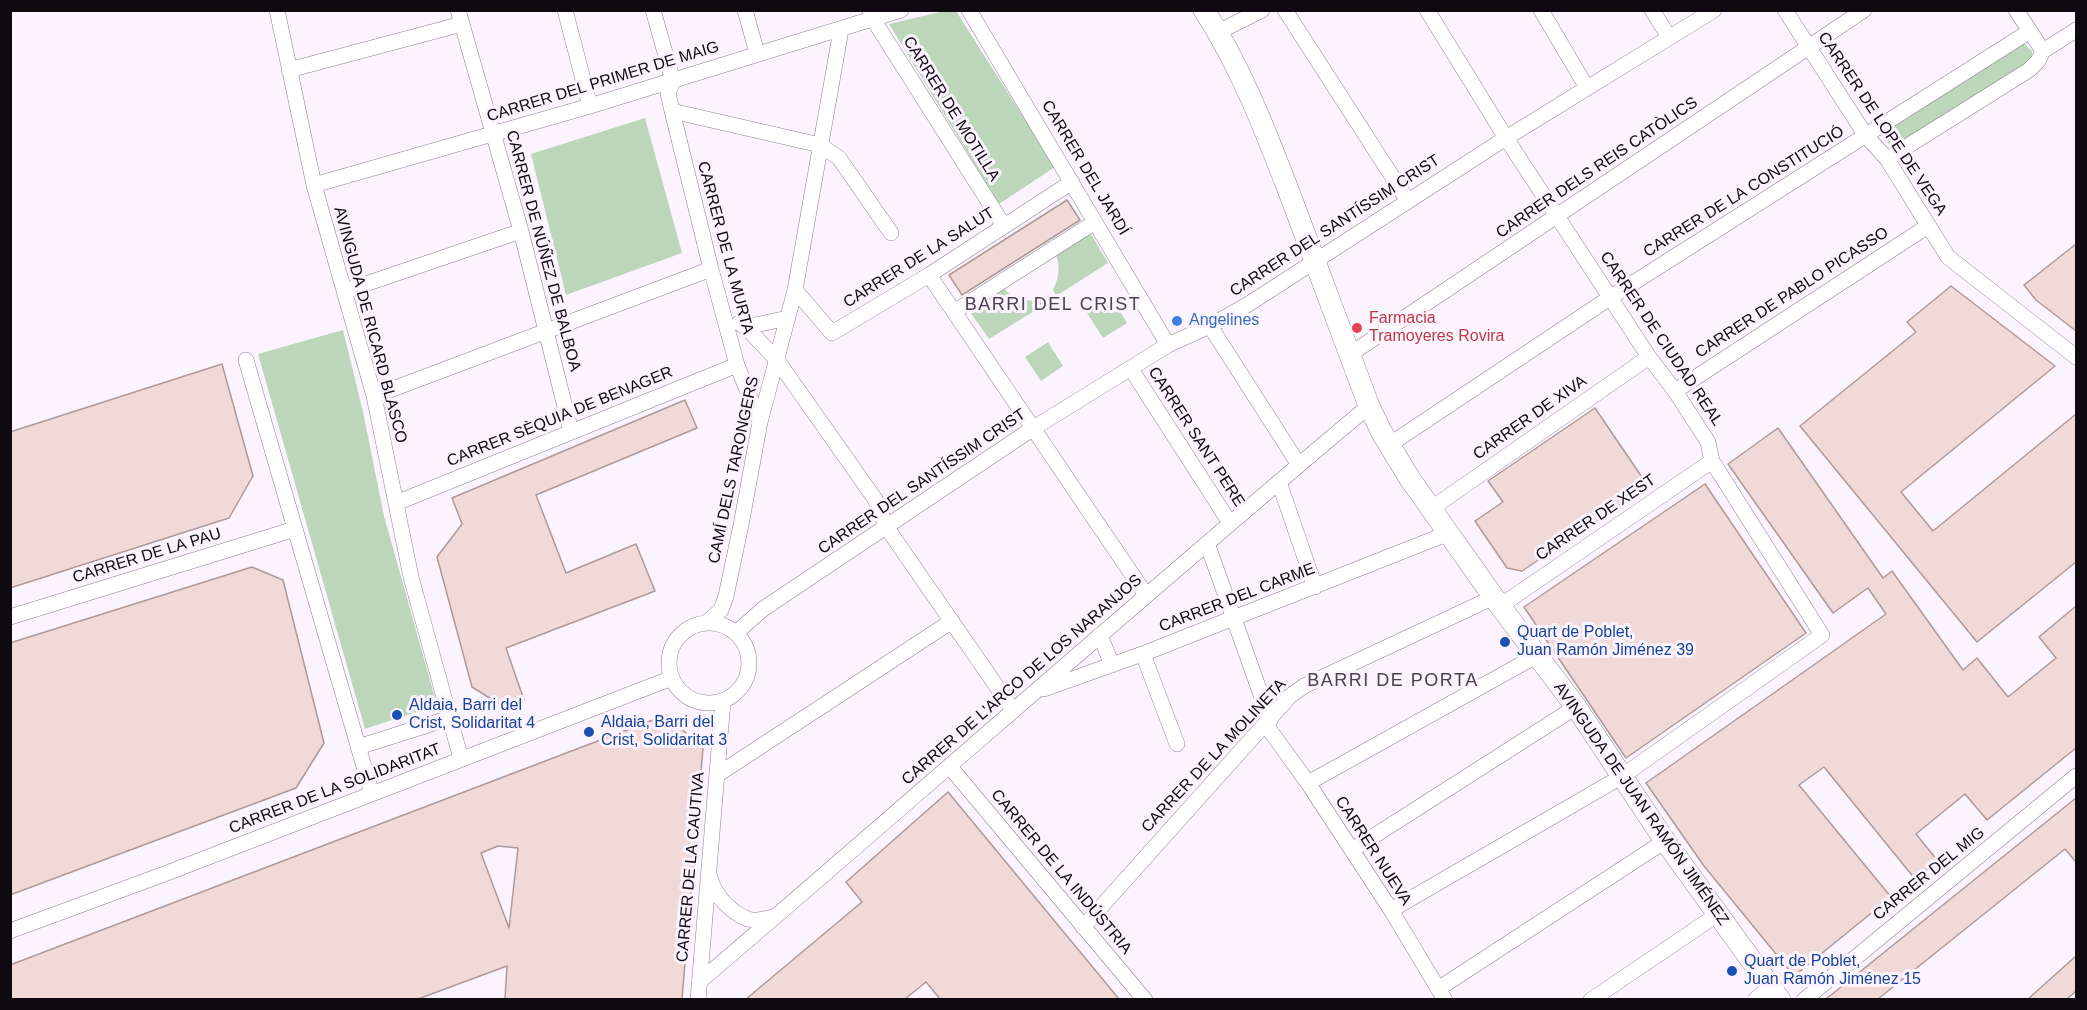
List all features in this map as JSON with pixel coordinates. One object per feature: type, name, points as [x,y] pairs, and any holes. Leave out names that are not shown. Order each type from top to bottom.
[{"type":"street","name":"AVINGUDA DE RICARD BLASCO","points":[[277,10],[314,185],[374,396],[411,577],[461,759]]},
{"type":"street","points":[[565,10],[591,106]]},
{"type":"street","name":"CARRER DE LA MURTA","points":[[653,10],[673,81],[668,93],[711,269],[737,365],[760,422]]},
{"type":"street","points":[[746,10],[758,53]]},
{"type":"street","name":"CARRER DEL PRIMER DE MAIG","points":[[314,185],[591,106],[758,53],[841,30],[872,15],[901,10]]},
{"type":"street","name":"CARRER DEL JARDÍ","points":[[969,10],[1168,345]]},
{"type":"street","name":"AVINGUDA DE JUAN RAMÓN JIMÉNEZ","points":[[1204,10],[1218,32],[1251,97],[1271,144],[1349,355],[1369,406],[1389,445],[1497,602],[1576,707],[1621,777],[1718,914],[1769,995]]},
{"type":"street","points":[[1218,32],[1262,10]]},
{"type":"street","points":[[1285,10],[1408,201]]},
{"type":"street","name":"CARRER DE CIUDAD REAL","points":[[1428,10],[1506,138],[1649,357],[1675,391],[1708,442],[1712,461],[1822,635],[1621,777]]},
{"type":"street","points":[[1541,10],[1587,88]]},
{"type":"street","points":[[1652,10],[1669,37]]},
{"type":"street","name":"CARRER DEL SANTÍSSIM CRIST","points":[[730,629],[887,528],[1032,429],[1168,345],[1210,326],[1316,262],[1506,138],[1714,10]]},
{"type":"street","name":"CARRER DE LOPE DE VEGA","points":[[1785,10],[1866,136],[1887,159],[1948,257],[2076,357]]},
{"type":"street","name":"CARRER DELS REIS CATÒLICS","points":[[1349,355],[1864,10]]},
{"type":"street","points":[[2016,10],[2043,51]]},
{"type":"street","name":"CARRER DE MOTILLA","points":[[872,15],[1004,226]]},
{"type":"street","points":[[289,70],[460,17]]},
{"type":"street","name":"CARRER DE NÚÑEZ DE BALBOA","points":[[460,17],[521,231],[571,431]]},
{"type":"street","name":"CAMÍ DELS TARONGERS","points":[[706,623],[721,610],[726,596],[760,422],[795,290],[841,30]]},
{"type":"street","points":[[1887,159],[2029,70],[2038,61],[2043,51],[2076,30]]},
{"type":"street","name":"CARRER DE LA CONSTITUCIÓ","points":[[1389,445],[1611,297],[2030,31]]},
{"type":"street","points":[[672,111],[820,145],[830,150],[839,158],[891,232]]},
{"type":"street","name":"CARRER DE LA SALUT","points":[[795,290],[832,333],[929,275],[1072,182]]},
{"type":"street","points":[[954,312],[1095,222]]},
{"type":"street","name":"CARRER DE PABLO PICASSO","points":[[1675,391],[1928,226]]},
{"type":"street","points":[[345,291],[521,231]]},
{"type":"street","points":[[374,396],[711,269]]},
{"type":"street","points":[[929,275],[1146,595]]},
{"type":"street","points":[[724,314],[746,327],[777,360],[875,499],[887,528],[1013,710]]},
{"type":"street","points":[[746,327],[788,318]]},
{"type":"street","points":[[1210,326],[1299,465]]},
{"type":"street","name":"CARRER DE XIVA","points":[[1432,508],[1649,357]]},
{"type":"street","points":[[246,360],[372,794]]},
{"type":"street","name":"CARRER SÈQUIA DE BENAGER","points":[[396,504],[737,365]]},
{"type":"street","name":"CARRER SANT PERE","points":[[1131,369],[1230,524]]},
{"type":"street","name":"CARRER DE L'ARCO DE LOS NARANJOS","points":[[699,982],[951,767],[1146,595],[1369,406]]},
{"type":"street","name":"CARRER DE XEST","points":[[1497,602],[1712,461]]},
{"type":"street","points":[[1279,482],[1315,587]]},
{"type":"street","name":"CARRER DE LA PAU","points":[[10,617],[295,530]]},
{"type":"street","name":"CARRER DEL CARME","points":[[1036,692],[1234,619],[1449,533]]},
{"type":"street","name":"CARRER NUEVA","points":[[1207,543],[1268,722],[1391,910],[1441,994]]},
{"type":"street","name":"CARRER DE LA MOLINETA","points":[[1083,927],[1290,696],[1304,687],[1497,602]]},
{"type":"street","points":[[717,775],[952,621]]},
{"type":"street","points":[[706,623],[730,629],[748,650],[749,670],[740,689],[723,701],[703,703],[693,700],[684,694],[672,678],[669,660],[675,642],[689,629],[706,623]]},
{"type":"street","points":[[1101,635],[1112,665]]},
{"type":"street","points":[[1143,654],[1177,744]]},
{"type":"street","points":[[1308,783],[1536,656]]},
{"type":"street","name":"CARRER DE LA SOLIDARITAT","points":[[10,931],[167,873],[672,678]]},
{"type":"street","name":"CARRER DE LA CAUTIVA","points":[[698,999],[723,701]]},
{"type":"street","points":[[1352,850],[1576,707]]},
{"type":"street","points":[[358,747],[450,718]]},
{"type":"street","name":"CARRER DE LA INDÚSTRIA","points":[[951,767],[1145,999]]},
{"type":"street","name":"CARRER DEL MIG","points":[[1804,999],[2076,776]]},
{"type":"street","points":[[1391,910],[1621,777]]},
{"type":"street","points":[[1441,994],[1665,841]]},
{"type":"street","points":[[708,872],[718,897],[748,919],[760,920],[778,915]]},
{"type":"street","points":[[1591,999],[1718,914]]},
{"type":"green space","points":[[944,11],[956,11],[1055,167],[999,204],[889,24]]},
{"type":"green space","points":[[2024,44],[2032,51],[2032,62],[1898,148],[1888,143],[1885,132],[2013,46]]},
{"type":"green space","points":[[645,118],[682,253],[566,295],[531,154]]},
{"type":"green space","points":[[1089,231],[1108,263],[1056,296],[1053,290],[1059,267],[1055,253]]},
{"type":"green space","points":[[1003,287],[1015,297],[1025,300],[1041,299],[1044,305],[989,339],[968,309]]},
{"type":"green space","points":[[1112,298],[1127,323],[1103,338],[1087,313]]},
{"type":"green space","points":[[343,330],[363,412],[384,516],[437,705],[365,729],[258,354]]},
{"type":"green space","points":[[1048,342],[1063,366],[1041,381],[1025,357]]},
{"type":"building","points":[[1067,200],[1080,220],[962,295],[949,275]]},
{"type":"building","points":[[2076,244],[2076,331],[2036,300],[2024,285]]},
{"type":"building","points":[[1951,286],[2055,366],[1901,492],[1933,531],[2076,414],[2076,562],[1977,642],[1800,426],[1916,332],[1907,322]]},
{"type":"building","points":[[222,364],[253,476],[229,518],[10,588],[10,432]]},
{"type":"building","points":[[685,400],[697,428],[536,495],[566,573],[636,544],[655,591],[506,648],[524,700],[504,707],[472,687],[437,557],[462,524],[452,498]]},
{"type":"building","points":[[1595,408],[1648,486],[1522,571],[1507,568],[1475,521],[1503,502],[1488,481]]},
{"type":"building","points":[[1778,428],[1883,578],[1892,571],[1963,670],[1977,658],[2008,697],[2056,658],[2039,637],[2076,606],[2076,748],[1987,820],[1965,794],[1916,834],[1938,861],[1915,879],[1824,767],[1799,785],[1891,897],[1794,976],[1704,866],[1646,783],[1886,614],[1868,588],[1833,613],[1728,464]]},
{"type":"building","points":[[1705,484],[1806,633],[1626,758],[1524,607]]},
{"type":"building","points":[[252,567],[283,580],[324,743],[296,788],[10,895],[10,643]]},
{"type":"building","points":[[666,715],[703,748],[682,999],[505,999],[507,966],[418,999],[10,999],[10,965]],"holes":[[[498,846],[518,848],[509,928],[481,853]]]},
{"type":"building","points":[[948,792],[1119,999],[940,999],[926,982],[905,999],[746,999],[862,902],[846,882]]},
{"type":"building","points":[[2076,798],[2076,862],[2065,849],[1878,999],[1826,999]]},
{"type":"building","points":[[2076,956],[2076,991],[2067,999],[2028,999]]},
{"type":"place","name":"Angelines","points":[[1177,321]]},
{"type":"place","name":"Farmacia Tramoyeres Rovira","points":[[1357,328]]},
{"type":"place","name":"Quart de Poblet, Juan Ramón Jiménez 39","points":[[1505,642]]},
{"type":"place","name":"Aldaia, Barri del Crist, Solidaritat 4","points":[[397,715]]},
{"type":"place","name":"Aldaia, Barri del Crist, Solidaritat 3","points":[[589,732]]},
{"type":"place","name":"Quart de Poblet, Juan Ramón Jiménez 15","points":[[1732,971]]},
{"type":"district","name":"BARRI DEL CRIST","points":[[1053,305]]},
{"type":"district","name":"BARRI DE PORTA","points":[[1393,681]]}]
